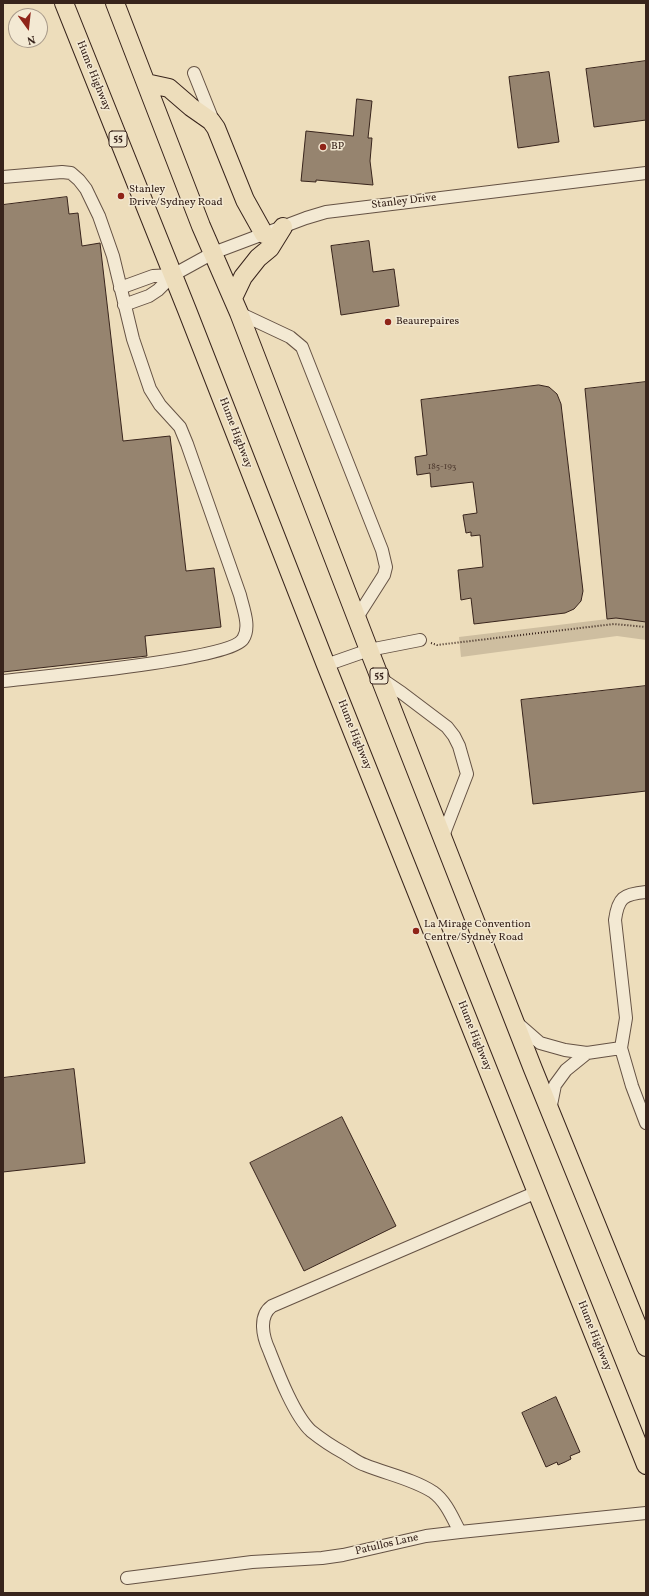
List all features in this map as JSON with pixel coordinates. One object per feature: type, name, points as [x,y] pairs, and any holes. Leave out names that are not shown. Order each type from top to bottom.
[{"type":"highway","name":"Hume Highway","points":[[64,3],[173,275],[326,665],[646,1466]]},
{"type":"highway","name":"55","points":[[115,3],[201,226],[236,306],[356,619],[514,1020],[646,1347]]},
{"type":"highway","points":[[146,83],[170,88],[191,107],[211,121],[216,128],[245,200],[264,234]]},
{"type":"highway","points":[[236,306],[243,277],[258,258],[270,248],[282,227]]},
{"type":"street","points":[[194,73],[216,128]]},
{"type":"street","points":[[3,177],[62,172],[71,173],[86,189],[99,216],[113,256],[133,339],[150,388],[160,405],[180,427],[240,595],[246,618],[246,632],[243,639],[238,644],[220,651],[144,664],[3,681]]},
{"type":"street","name":"Stanley Drive","points":[[173,275],[213,253],[306,218],[343,209],[646,173]]},
{"type":"street","points":[[120,288],[153,276],[173,275]]},
{"type":"street","points":[[124,305],[149,296],[158,290],[173,275]]},
{"type":"street","points":[[236,306],[290,337],[302,347],[382,550],[386,567],[384,575],[356,619]]},
{"type":"street","points":[[326,665],[369,650],[420,640]]},
{"type":"street","points":[[380,678],[402,692],[447,727],[459,746],[467,774],[442,836]]},
{"type":"street","points":[[646,892],[631,893],[625,898],[617,905],[614,920],[626,1018],[621,1048],[632,1086],[646,1123]]},
{"type":"street","points":[[514,1020],[540,1043],[565,1050],[587,1053],[621,1048]]},
{"type":"street","points":[[550,1110],[555,1085],[566,1070],[587,1053]]},
{"type":"street","points":[[460,1532],[442,1501],[434,1492],[394,1475],[363,1465],[331,1446],[311,1430],[301,1418],[285,1389],[266,1343],[263,1318],[267,1310],[272,1306],[537,1192]]},
{"type":"street","name":"Patullos Lane","points":[[127,1578],[259,1561],[322,1558],[343,1555],[426,1536],[646,1514]]},
{"type":"path","points":[[420,640],[437,645],[614,624],[646,627]]},
{"type":"shaded area","points":[[616,618],[646,622],[646,640],[617,636],[461,657],[459,637]]},
{"type":"building","points":[[646,61],[646,120],[594,127],[586,69]]},
{"type":"building","points":[[549,72],[559,142],[518,148],[509,77]]},
{"type":"building","points":[[357,99],[372,101],[368,138],[372,138],[370,161],[373,185],[316,180],[316,182],[301,181],[306,131],[353,136]]},
{"type":"building","points":[[67,197],[69,214],[78,213],[82,246],[100,243],[123,441],[170,436],[186,571],[214,568],[221,627],[145,636],[147,656],[3,672],[3,205]]},
{"type":"building","points":[[369,241],[373,272],[394,269],[399,306],[341,315],[331,246]]},
{"type":"building","points":[[646,382],[646,622],[616,618],[607,619],[585,389]]},
{"type":"building","points":[[539,385],[549,387],[557,394],[561,404],[583,591],[581,601],[574,609],[565,613],[474,624],[471,598],[461,600],[458,570],[483,567],[480,535],[471,536],[471,532],[466,533],[463,515],[477,513],[473,482],[431,487],[430,473],[417,475],[415,457],[427,455],[421,400]]},
{"type":"building","points":[[646,686],[646,791],[533,804],[521,700]]},
{"type":"building","points":[[74,1069],[85,1163],[3,1172],[3,1078]]},
{"type":"building","points":[[342,1117],[396,1226],[304,1271],[250,1163]]},
{"type":"building","points":[[556,1397],[580,1452],[570,1456],[571,1459],[565,1462],[558,1465],[557,1462],[546,1467],[522,1413]]},
{"type":"place","name":"BP","points":[[323,147]]},
{"type":"place","name":"Stanley Drive/Sydney Road","points":[[121,196]]},
{"type":"place","name":"Beaurepaires","points":[[388,322]]},
{"type":"place","name":"La Mirage Convention Centre/Sydney Road","points":[[416,931]]}]
